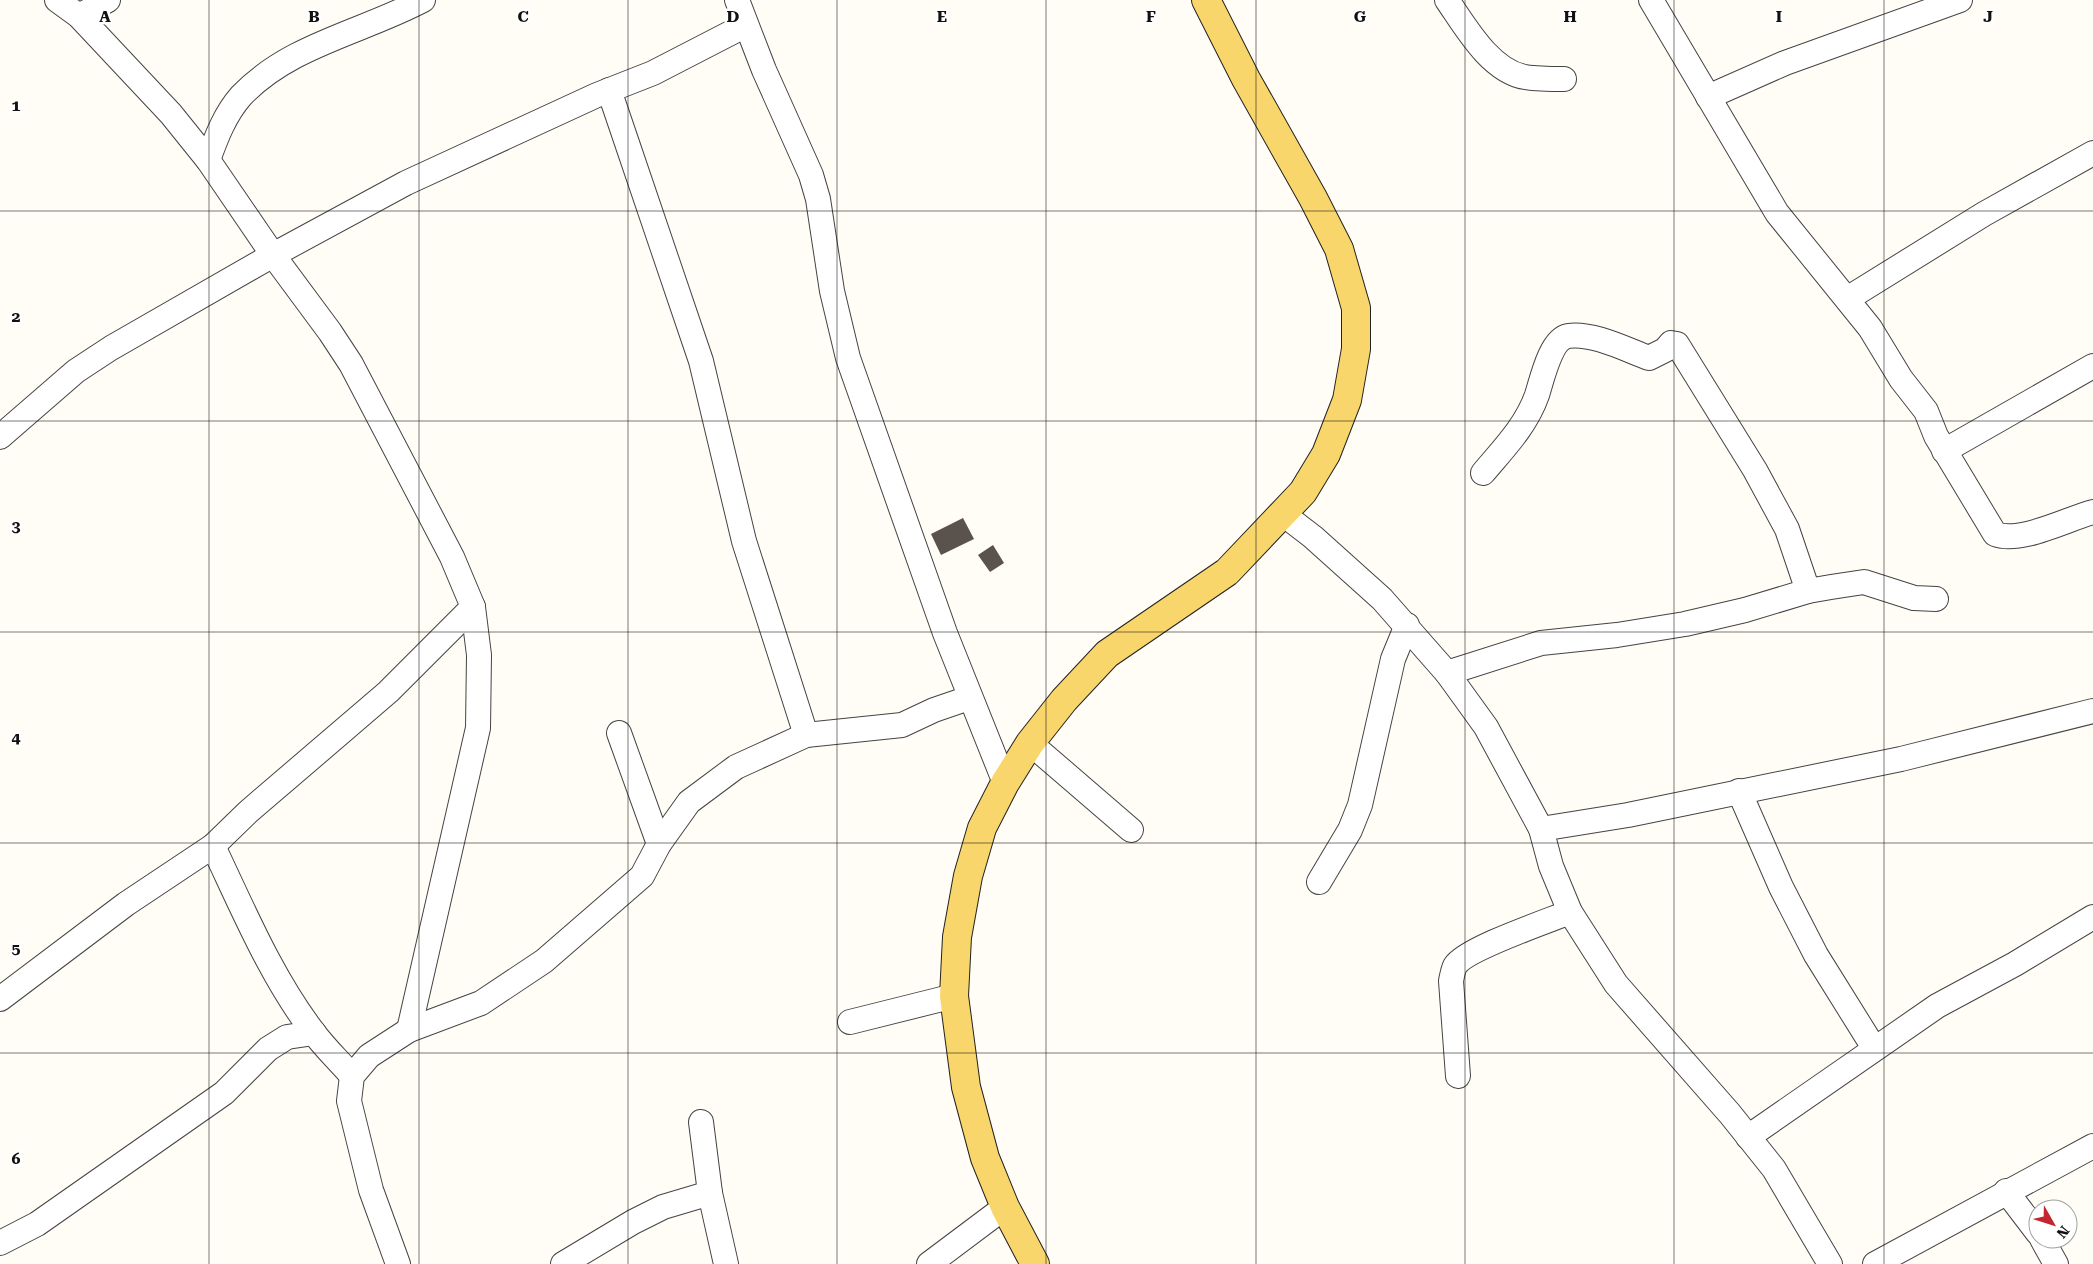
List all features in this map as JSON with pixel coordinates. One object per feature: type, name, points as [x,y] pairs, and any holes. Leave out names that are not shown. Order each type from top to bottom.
[{"type":"main road","points":[[1036,1264],[1005,1207],[985,1158],[966,1087],[954,996],[957,937],[968,876],[982,828],[1005,783],[1030,743],[1064,700],[1107,654],[1227,572],[1303,492],[1326,454],[1347,400],[1356,348],[1356,308],[1339,250],[1308,189],[1246,79],[1206,0]]},
{"type":"street","points":[[57,0],[79,16],[171,114],[208,160],[351,364],[452,558],[472,606],[479,656],[478,728],[409,1030]]},
{"type":"street","points":[[79,16],[108,0]]},
{"type":"street","points":[[208,160],[228,115],[241,96],[266,75],[313,47],[422,0]]},
{"type":"street","points":[[737,0],[811,175],[818,199],[832,291],[848,358],[970,698],[1005,783]]},
{"type":"street","points":[[1447,0],[1484,52],[1503,67],[1523,77],[1564,80]]},
{"type":"street","points":[[1651,0],[1777,214],[1870,328],[1901,378],[1926,411],[1944,450],[1995,534],[2004,538],[2030,533],[2093,512]]},
{"type":"street","points":[[1708,96],[1793,60],[1960,0]]},
{"type":"street","points":[[0,437],[76,371],[273,255],[406,183],[609,90],[653,73],[746,25]]},
{"type":"street","points":[[609,90],[701,361],[744,541],[806,735]]},
{"type":"street","points":[[1847,299],[1984,214],[2093,153]]},
{"type":"street","points":[[1483,473],[1517,433],[1531,412],[1556,343],[1567,336],[1587,336],[1649,358],[1665,350],[1671,343],[1677,344],[1756,470],[1787,529],[1808,591]]},
{"type":"street","points":[[1944,450],[2093,366]]},
{"type":"street","points":[[1284,514],[1340,562],[1406,625],[1447,673],[1486,727],[1541,829],[1551,866],[1570,912],[1616,984],[1774,1169],[1830,1264]]},
{"type":"street","points":[[1447,673],[1541,643],[1617,635],[1684,624],[1746,610],[1808,591],[1864,582],[1914,598],[1936,599]]},
{"type":"street","points":[[0,999],[126,904],[213,846],[248,812],[388,692],[472,606]]},
{"type":"street","points":[[1319,882],[1350,830],[1360,805],[1393,659],[1406,625]]},
{"type":"street","points":[[398,1264],[371,1190],[349,1101],[352,1076],[370,1056],[409,1030],[481,1003],[544,961],[642,876],[659,844],[690,802],[736,767],[806,735],[902,725],[934,710],[970,698]]},
{"type":"street","points":[[1541,829],[1628,815],[1739,790],[1902,759],[2093,711]]},
{"type":"street","points":[[619,733],[659,844]]},
{"type":"street","points":[[1030,743],[1131,830]]},
{"type":"street","points":[[1739,790],[1781,887],[1816,955],[1874,1048]]},
{"type":"street","points":[[213,846],[258,940],[314,1033],[352,1076]]},
{"type":"street","points":[[1458,1076],[1451,981],[1455,966],[1465,956],[1484,947],[1570,912]]},
{"type":"street","points":[[1748,1137],[1937,1006],[2015,964],[2093,917]]},
{"type":"street","points":[[850,1022],[954,996]]},
{"type":"street","points":[[0,1243],[37,1224],[224,1093],[268,1049],[287,1037],[314,1033]]},
{"type":"street","points":[[701,1122],[710,1193],[726,1264]]},
{"type":"street","points":[[1875,1264],[2006,1191],[2093,1146]]},
{"type":"street","points":[[2006,1191],[2028,1220]]},
{"type":"street","points":[[562,1264],[632,1222],[664,1207],[710,1193]]},
{"type":"street","points":[[929,1264],[1005,1207]]},
{"type":"street","points":[[2048,1249],[2056,1264]]},
{"type":"building","points":[[963,518],[974,539],[941,555],[931,534]]},
{"type":"building","points":[[993,545],[1004,563],[990,572],[978,555]]}]
